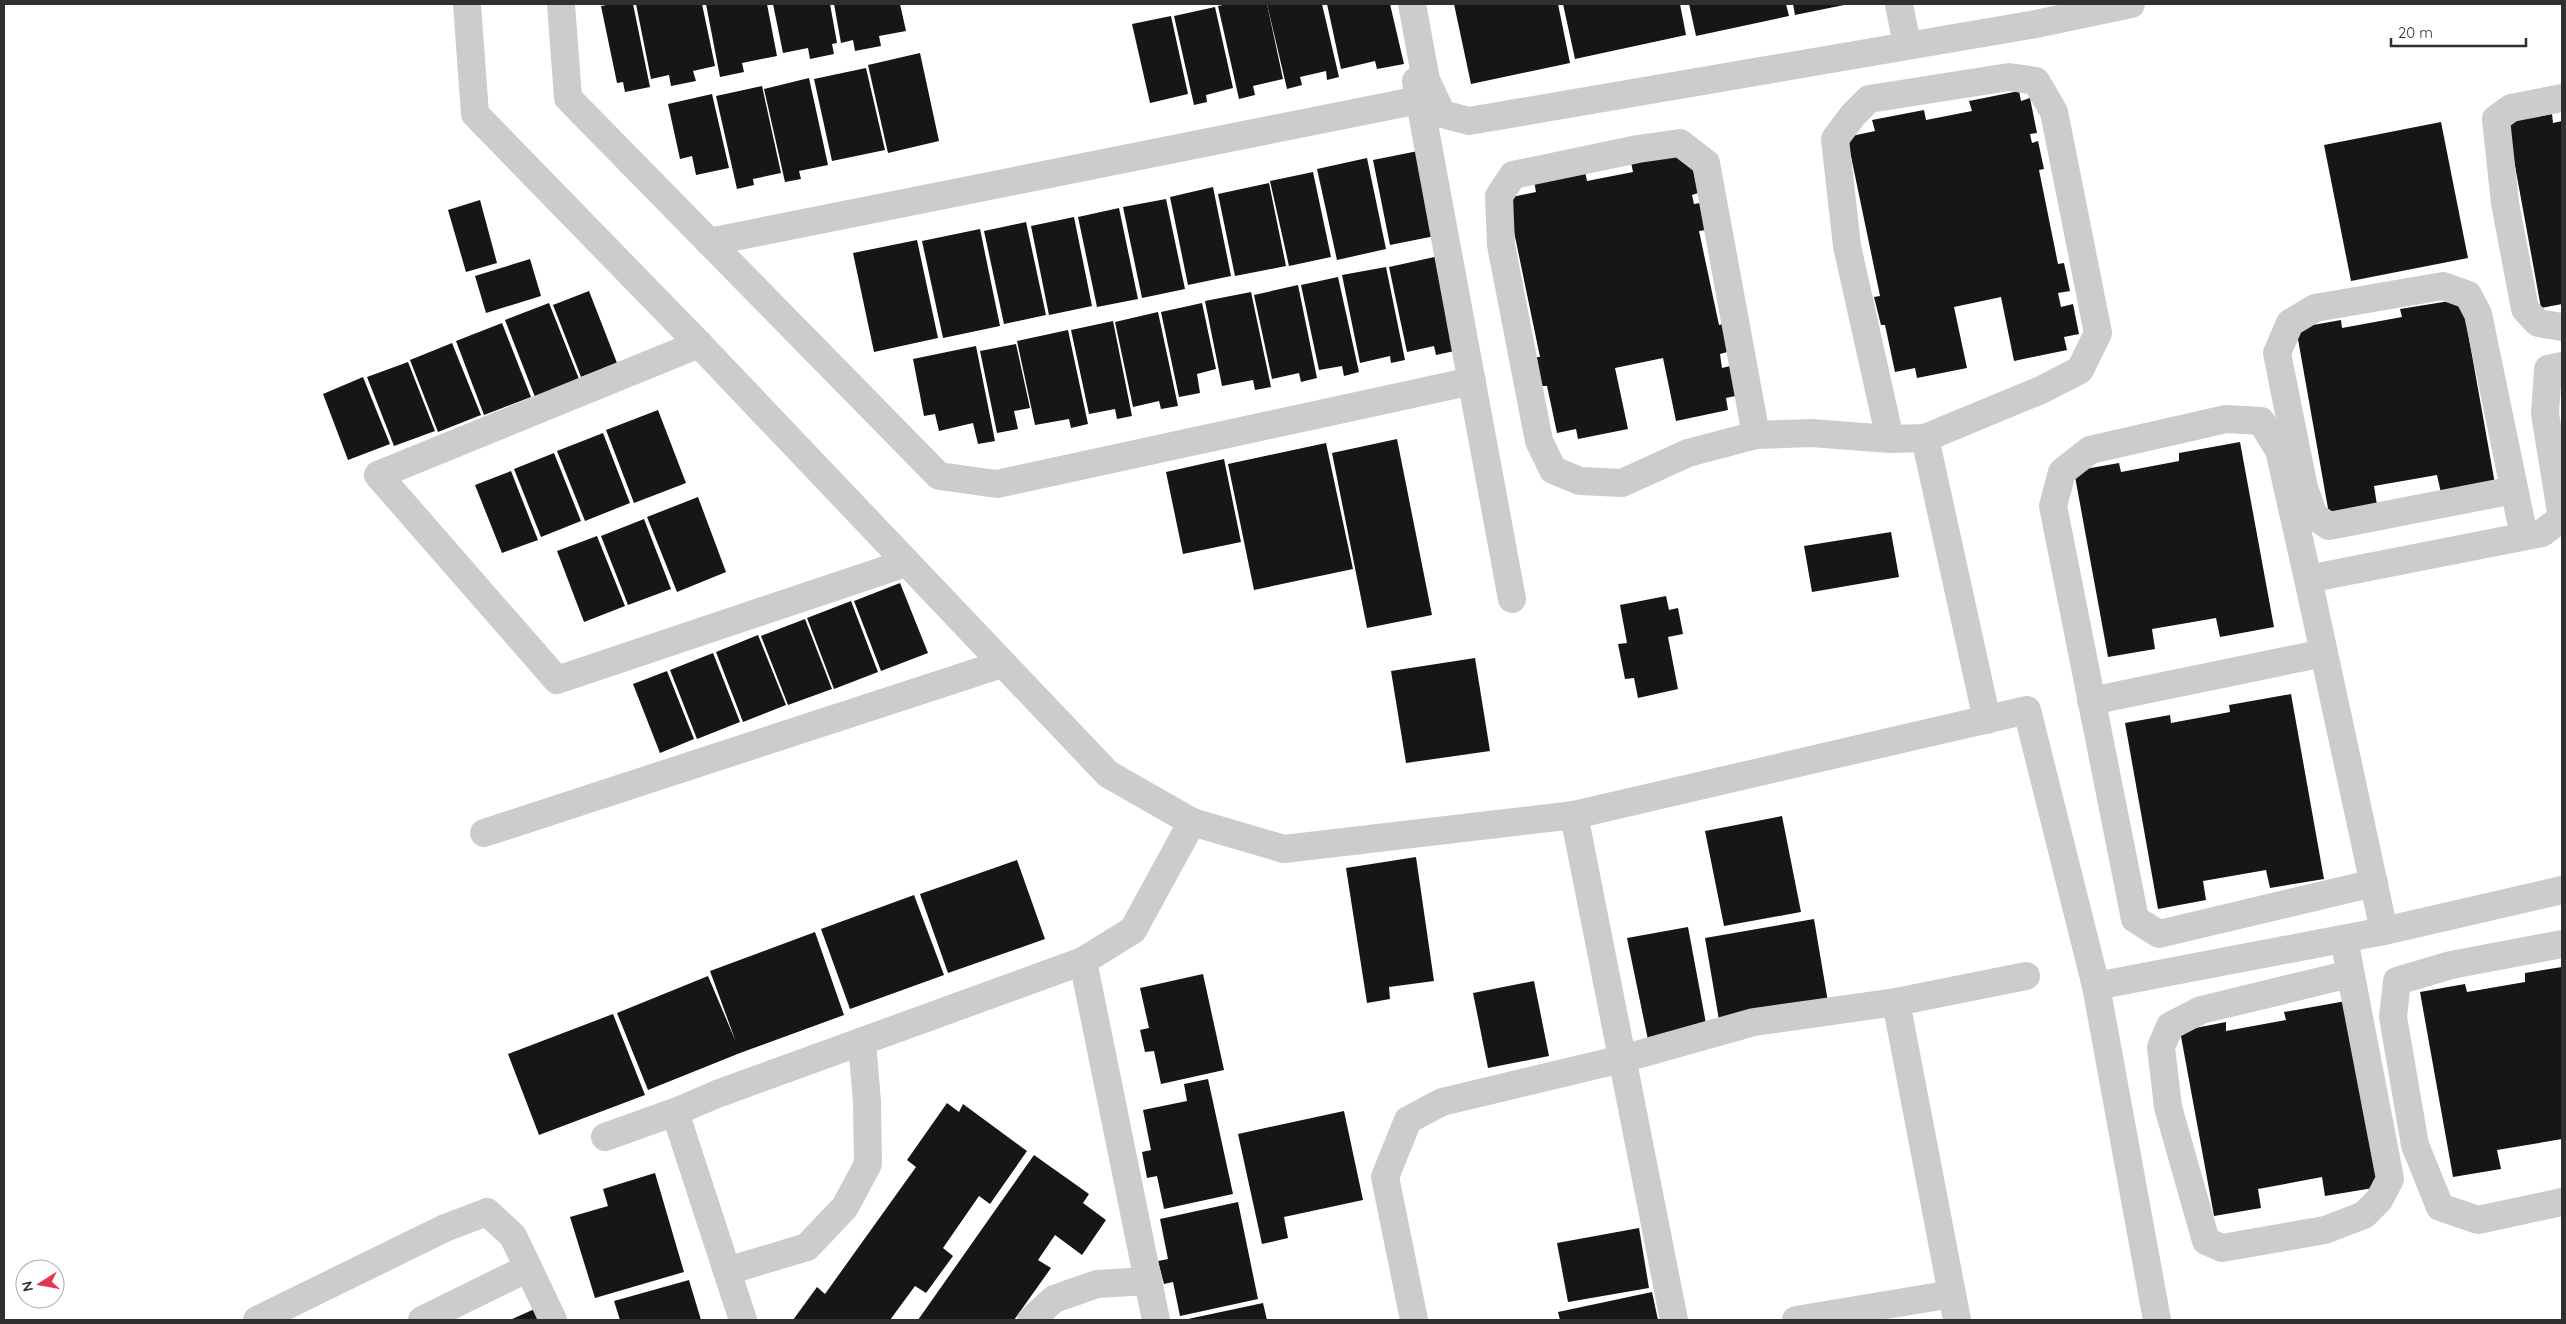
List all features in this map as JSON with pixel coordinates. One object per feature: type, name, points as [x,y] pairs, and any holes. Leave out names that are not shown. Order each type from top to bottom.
[{"type":"street","points":[[467,4],[475,114],[699,344],[1108,774],[1192,822],[1284,849],[1574,815],[2027,710],[2096,986],[2157,1320]]},
{"type":"street","points":[[560,4],[568,98],[939,476],[997,484],[1472,381]]},
{"type":"street","points":[[1401,4],[1512,599]]},
{"type":"street","points":[[1412,4],[1426,80],[1442,114],[1469,121],[2036,24],[2131,4]]},
{"type":"street","points":[[1899,4],[1907,45]]},
{"type":"street","points":[[1756,435],[1706,162],[1680,143],[1638,149],[1513,175],[1499,196],[1501,245],[1539,441],[1553,470],[1580,481],[1622,483],[1688,453],[1756,435],[1812,433],[1890,439],[1925,438],[2041,390],[2080,370],[2098,333],[2054,112],[2036,81],[2009,77],[1869,99],[1853,115],[1835,139],[1847,246],[1890,439]]},
{"type":"street","points":[[2562,98],[2511,108],[2496,119],[2505,203],[2525,309],[2538,323],[2562,327]]},
{"type":"street","points":[[709,242],[1419,100]]},
{"type":"street","points":[[2514,490],[2329,526],[2314,516],[2304,488],[2277,353],[2290,323],[2315,308],[2442,286],[2468,295],[2478,314],[2524,536]]},
{"type":"street","points":[[699,344],[378,475],[557,680],[906,563]]},
{"type":"street","points":[[2308,579],[2542,533],[2562,518],[2546,414],[2548,369],[2562,366]]},
{"type":"street","points":[[2374,883],[2159,934],[2135,919],[2053,506],[2062,472],[2090,450],[2226,419],[2261,420],[2279,450],[2308,579],[2374,883],[2384,931]]},
{"type":"street","points":[[1925,438],[1987,720]]},
{"type":"street","points":[[2091,701],[2324,653]]},
{"type":"street","points":[[484,833],[1002,664]]},
{"type":"street","points":[[1574,815],[1674,1320]]},
{"type":"street","points":[[605,1137],[717,1094],[1083,962],[1133,930],[1192,822]]},
{"type":"street","points":[[2096,986],[2384,931],[2562,890]]},
{"type":"street","points":[[2344,939],[2390,1179],[2379,1200],[2364,1215],[2325,1230],[2222,1248],[2206,1241],[2168,1107],[2161,1047],[2170,1026],[2201,1010],[2350,974]]},
{"type":"street","points":[[2562,944],[2451,965],[2397,981],[2393,1017],[2415,1145],[2440,1207],[2478,1220],[2562,1202]]},
{"type":"street","points":[[1083,962],[1156,1320]]},
{"type":"street","points":[[1414,1320],[1385,1177],[1408,1120],[1442,1102],[1622,1059],[1754,1022],[1896,1002],[2026,976]]},
{"type":"street","points":[[1796,1320],[1954,1307],[1896,1002]]},
{"type":"street","points":[[727,1271],[807,1247],[845,1208],[868,1164],[867,1102],[862,1042]]},
{"type":"street","points":[[674,1112],[743,1320]]},
{"type":"street","points":[[257,1320],[445,1228],[487,1212],[513,1236],[553,1320]]},
{"type":"street","points":[[422,1320],[528,1268]]},
{"type":"street","points":[[1031,1320],[1054,1299],[1097,1284],[1148,1281]]},
{"type":"building","points":[[633,4],[650,87],[625,92],[623,82],[617,83],[601,6]]},
{"type":"building","points":[[636,4],[702,4],[715,66],[693,71],[696,81],[671,86],[669,75],[651,79]]},
{"type":"building","points":[[706,4],[767,4],[777,56],[742,63],[744,72],[720,77]]},
{"type":"building","points":[[773,4],[830,4],[837,43],[832,44],[834,54],[810,59],[808,48],[783,53]]},
{"type":"building","points":[[834,4],[900,4],[906,31],[879,36],[881,46],[855,51],[853,40],[841,43]]},
{"type":"building","points":[[1227,4],[1267,4],[1283,79],[1253,86],[1255,95],[1239,99],[1218,6]]},
{"type":"building","points":[[1267,4],[1322,4],[1339,77],[1327,80],[1326,71],[1300,77],[1302,85],[1287,89]]},
{"type":"building","points":[[1327,4],[1390,4],[1404,64],[1377,69],[1375,61],[1341,69]]},
{"type":"building","points":[[1454,4],[1558,4],[1570,63],[1471,84]]},
{"type":"building","points":[[1563,4],[1680,4],[1686,35],[1575,59]]},
{"type":"building","points":[[1689,4],[1786,4],[1789,16],[1696,36]]},
{"type":"building","points":[[1793,4],[1844,4],[1844,5],[1795,15]]},
{"type":"building","points":[[1215,7],[1233,88],[1206,95],[1207,102],[1194,105],[1174,16]]},
{"type":"building","points":[[1171,16],[1188,94],[1150,103],[1132,24]]},
{"type":"building","points":[[920,53],[939,141],[888,153],[868,65]]},
{"type":"building","points":[[866,68],[885,150],[832,161],[814,79]]},
{"type":"building","points":[[809,78],[828,165],[799,171],[801,179],[785,182],[764,89]]},
{"type":"building","points":[[762,86],[781,173],[753,179],[754,185],[737,189],[716,96]]},
{"type":"building","points":[[2019,91],[2021,101],[2030,98],[2037,133],[2030,134],[2032,143],[2038,141],[2044,169],[2039,170],[2058,264],[2064,263],[2070,291],[2058,293],[2061,307],[2073,304],[2079,334],[2064,337],[2067,350],[2014,361],[2001,297],[1954,307],[1967,368],[1917,378],[1915,368],[1895,372],[1885,325],[1881,325],[1874,297],[1880,296],[1847,137],[1875,131],[1872,120],[1924,110],[1926,120],[1972,111],[1969,101]]},
{"type":"building","points":[[712,94],[729,168],[696,175],[692,156],[680,159],[668,104]]},
{"type":"building","points":[[2552,114],[2553,123],[2562,121],[2562,304],[2541,308],[2507,122]]},
{"type":"building","points":[[2441,122],[2468,258],[2351,281],[2324,145]]},
{"type":"building","points":[[1423,150],[1440,235],[1390,245],[1373,160]]},
{"type":"building","points":[[1679,151],[1691,160],[1698,193],[1692,195],[1694,204],[1700,203],[1706,230],[1699,231],[1719,325],[1726,323],[1731,351],[1720,354],[1722,368],[1734,365],[1740,395],[1726,398],[1728,410],[1676,421],[1663,358],[1615,368],[1628,429],[1578,439],[1576,429],[1557,433],[1547,386],[1542,386],[1536,357],[1540,357],[1507,198],[1536,192],[1534,181],[1585,171],[1587,181],[1633,172],[1631,162]]},
{"type":"building","points":[[1367,158],[1386,249],[1337,260],[1317,169]]},
{"type":"building","points":[[1313,172],[1331,257],[1289,266],[1270,181]]},
{"type":"building","points":[[1269,183],[1286,266],[1235,276],[1218,194]]},
{"type":"building","points":[[1213,187],[1231,276],[1188,285],[1170,197]]},
{"type":"building","points":[[1166,199],[1185,289],[1142,298],[1123,207]]},
{"type":"building","points":[[480,200],[497,263],[466,272],[448,210]]},
{"type":"building","points":[[1119,208],[1138,299],[1097,307],[1078,217]]},
{"type":"building","points":[[1074,217],[1092,306],[1049,315],[1031,226]]},
{"type":"building","points":[[1026,222],[1046,315],[1004,324],[984,231]]},
{"type":"building","points":[[980,229],[1000,326],[943,338],[922,241]]},
{"type":"building","points":[[917,240],[938,338],[874,352],[853,253]]},
{"type":"building","points":[[1439,256],[1459,350],[1436,355],[1434,346],[1407,352],[1389,267]]},
{"type":"building","points":[[530,259],[541,296],[486,313],[475,276]]},
{"type":"building","points":[[1386,267],[1405,360],[1391,363],[1390,356],[1360,363],[1342,275]]},
{"type":"building","points":[[1338,277],[1359,372],[1344,376],[1342,366],[1319,370],[1301,285]]},
{"type":"building","points":[[1298,285],[1317,378],[1301,382],[1299,373],[1272,379],[1254,295]]},
{"type":"building","points":[[589,291],[617,363],[581,377],[553,305]]},
{"type":"building","points":[[1251,292],[1271,387],[1255,390],[1253,380],[1222,386],[1205,301]]},
{"type":"building","points":[[2462,299],[2495,484],[2441,493],[2437,475],[2374,486],[2377,505],[2329,514],[2296,328],[2341,320],[2342,328],[2402,317],[2400,309]]},
{"type":"building","points":[[549,303],[579,379],[535,397],[505,320]]},
{"type":"building","points":[[1202,303],[1216,369],[1197,374],[1200,393],[1179,397],[1161,312]]},
{"type":"building","points":[[1158,312],[1178,406],[1161,409],[1159,401],[1133,407],[1115,322]]},
{"type":"building","points":[[1113,321],[1132,416],[1117,419],[1115,409],[1089,414],[1071,330]]},
{"type":"building","points":[[502,323],[531,397],[484,415],[456,341]]},
{"type":"building","points":[[1068,330],[1088,424],[1071,428],[1069,419],[1035,425],[1017,341]]},
{"type":"building","points":[[452,343],[481,415],[438,432],[410,360]]},
{"type":"building","points":[[1016,344],[1030,408],[1014,411],[1018,429],[997,433],[980,351]]},
{"type":"building","points":[[976,346],[995,441],[978,444],[973,423],[939,431],[935,414],[924,416],[913,359]]},
{"type":"building","points":[[408,362],[435,431],[394,446],[367,377]]},
{"type":"building","points":[[363,377],[390,444],[348,460],[323,394]]},
{"type":"building","points":[[658,410],[686,483],[634,503],[606,430]]},
{"type":"building","points":[[603,433],[630,503],[585,521],[557,451]]},
{"type":"building","points":[[1397,439],[1432,615],[1367,628],[1332,453]]},
{"type":"building","points":[[2240,442],[2274,627],[2220,637],[2216,618],[2152,629],[2155,649],[2108,657],[2074,471],[2119,463],[2121,472],[2179,461],[2179,453]]},
{"type":"building","points":[[1326,443],[1353,569],[1254,590],[1228,464]]},
{"type":"building","points":[[554,453],[581,521],[541,537],[514,469]]},
{"type":"building","points":[[1224,459],[1241,542],[1183,554],[1166,472]]},
{"type":"building","points":[[511,471],[538,540],[502,553],[475,485]]},
{"type":"building","points":[[698,497],[726,572],[677,592],[647,517]]},
{"type":"building","points":[[644,519],[671,589],[628,605],[601,536]]},
{"type":"building","points":[[1891,532],[1899,577],[1812,592],[1804,546]]},
{"type":"building","points":[[597,536],[625,606],[584,622],[557,551]]},
{"type":"building","points":[[900,583],[928,653],[881,671],[854,601]]},
{"type":"building","points":[[1666,596],[1669,610],[1678,608],[1683,634],[1668,637],[1678,689],[1638,698],[1634,678],[1625,679],[1618,644],[1627,643],[1620,605]]},
{"type":"building","points":[[851,601],[878,672],[834,689],[807,618]]},
{"type":"building","points":[[805,619],[832,689],[788,705],[761,636]]},
{"type":"building","points":[[758,635],[786,705],[743,722],[716,652]]},
{"type":"building","points":[[713,653],[740,722],[697,739],[670,670]]},
{"type":"building","points":[[1475,658],[1490,751],[1406,763],[1391,671]]},
{"type":"building","points":[[667,671],[694,739],[660,753],[633,684]]},
{"type":"building","points":[[2291,694],[2324,879],[2270,888],[2266,870],[2203,881],[2206,900],[2158,909],[2125,723],[2170,715],[2171,723],[2230,712],[2229,705]]},
{"type":"building","points":[[1782,816],[1801,912],[1724,926],[1705,831]]},
{"type":"building","points":[[1416,857],[1434,981],[1389,987],[1390,999],[1367,1003],[1346,868]]},
{"type":"building","points":[[1017,860],[1045,939],[948,973],[920,894]]},
{"type":"building","points":[[914,895],[944,975],[850,1009],[821,929]]},
{"type":"building","points":[[1814,919],[1828,1002],[1719,1020],[1705,938]]},
{"type":"building","points":[[1688,927],[1707,1029],[1648,1040],[1627,938]]},
{"type":"building","points":[[815,932],[844,1015],[740,1053],[648,1090],[617,1013],[708,976],[736,1042],[710,971]]},
{"type":"building","points":[[2562,967],[2562,1139],[2497,1150],[2501,1169],[2453,1177],[2420,992],[2465,984],[2467,992],[2525,982],[2525,973]]},
{"type":"building","points":[[1203,974],[1224,1070],[1161,1084],[1154,1051],[1145,1052],[1140,1030],[1149,1028],[1140,988]]},
{"type":"building","points":[[1534,981],[1549,1056],[1488,1068],[1473,993]]},
{"type":"building","points":[[2346,1001],[2379,1187],[2325,1196],[2322,1177],[2258,1189],[2261,1208],[2214,1216],[2180,1031],[2226,1022],[2226,1031],[2286,1020],[2284,1012]]},
{"type":"building","points":[[613,1014],[645,1095],[539,1135],[508,1054]]},
{"type":"building","points":[[1208,1079],[1233,1194],[1164,1209],[1157,1176],[1147,1178],[1142,1152],[1151,1150],[1143,1110],[1187,1101],[1184,1084]]},
{"type":"building","points":[[947,1103],[959,1112],[963,1104],[1027,1151],[990,1204],[979,1196],[943,1248],[953,1256],[926,1293],[915,1286],[890,1320],[793,1320],[817,1287],[825,1294],[916,1167],[907,1160]]},
{"type":"building","points":[[1344,1111],[1363,1200],[1284,1217],[1288,1238],[1262,1244],[1238,1134]]},
{"type":"building","points":[[1034,1155],[1089,1194],[1083,1203],[1106,1220],[1082,1255],[1055,1235],[1038,1260],[1051,1268],[1014,1320],[918,1320]]},
{"type":"building","points":[[655,1173],[684,1272],[595,1298],[570,1217],[608,1206],[603,1189]]},
{"type":"building","points":[[1238,1202],[1258,1299],[1180,1316],[1173,1282],[1164,1284],[1158,1261],[1168,1259],[1160,1219]]},
{"type":"building","points":[[1639,1228],[1649,1288],[1568,1302],[1557,1243]]},
{"type":"building","points":[[689,1280],[701,1320],[620,1320],[614,1301]]},
{"type":"building","points":[[1652,1292],[1658,1320],[1560,1320],[1558,1312]]},
{"type":"building","points":[[1263,1303],[1267,1320],[1188,1320],[1188,1319]]},
{"type":"building","points":[[539,1307],[545,1320],[510,1320]]}]
